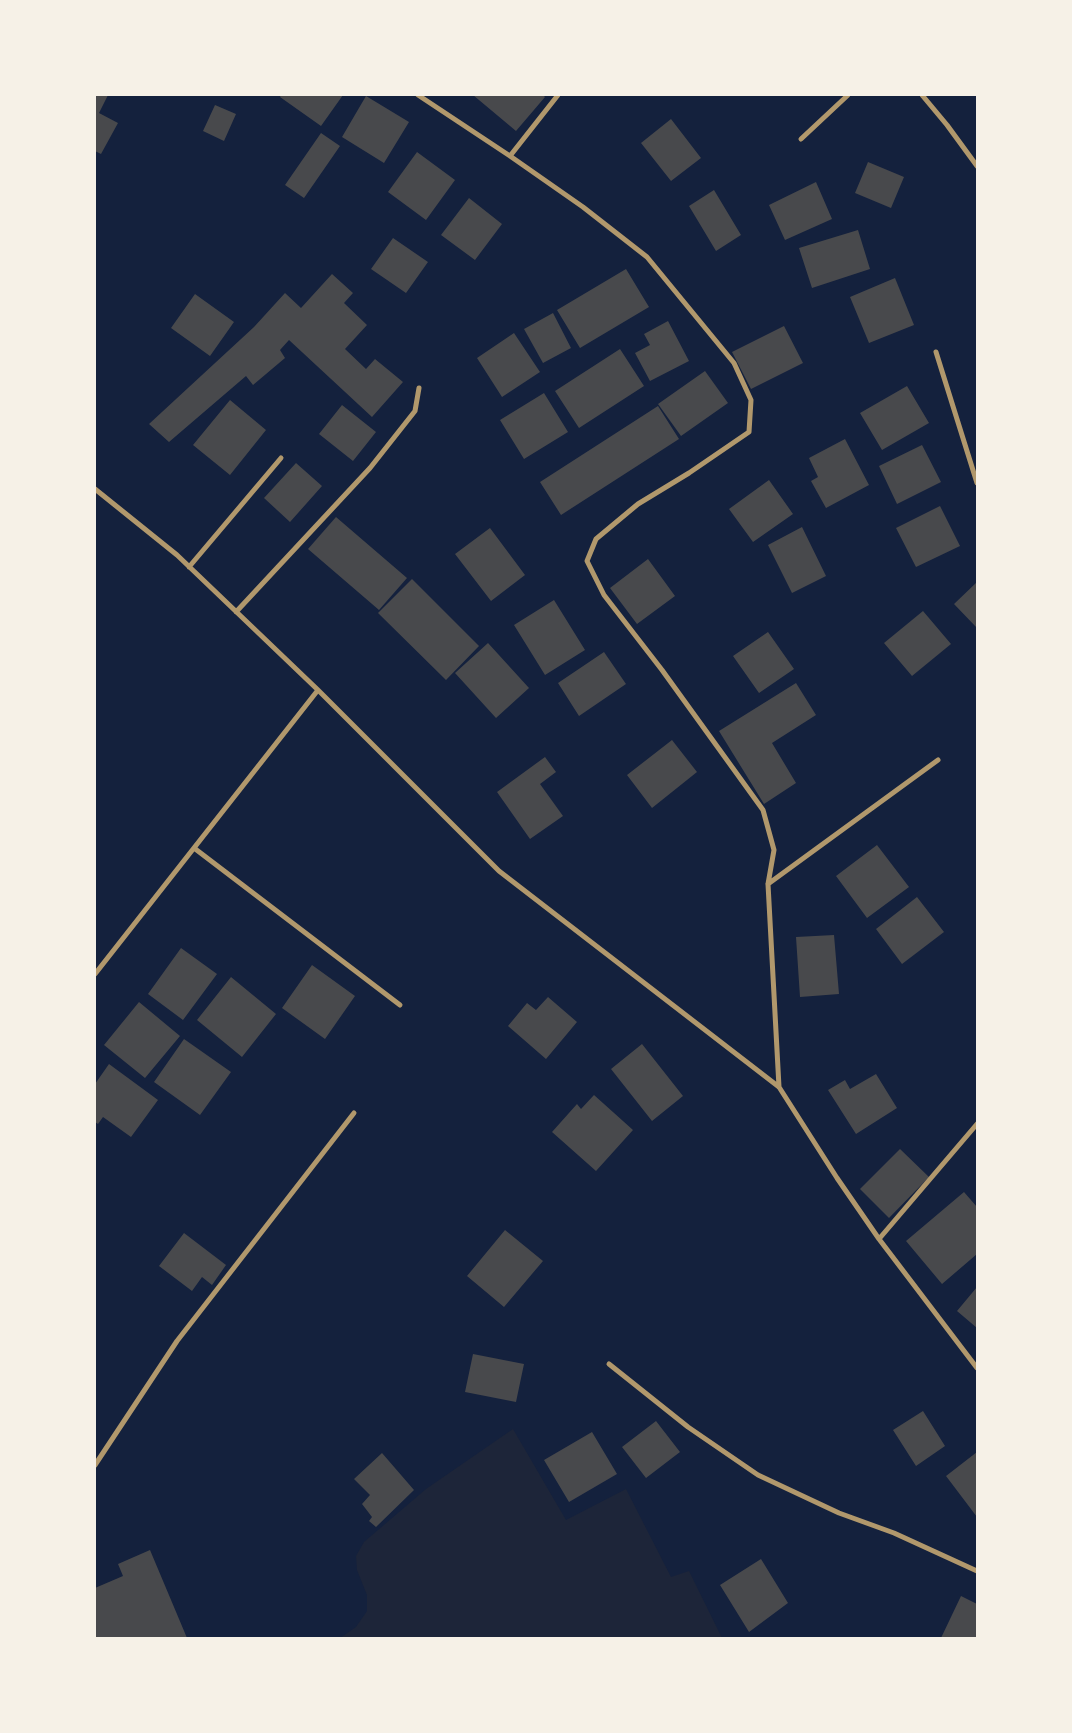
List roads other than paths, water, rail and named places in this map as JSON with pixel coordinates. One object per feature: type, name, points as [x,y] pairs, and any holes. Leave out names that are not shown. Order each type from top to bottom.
[{"type":"street","points":[[418,95],[583,207],[647,257],[734,364],[751,400],[749,432],[689,473],[638,504],[596,539],[587,561],[604,595],[662,670],[763,810],[774,850],[768,884],[779,1087]]},
{"type":"street","points":[[510,156],[558,95]]},
{"type":"street","points":[[801,140],[848,95]]},
{"type":"street","points":[[922,95],[948,125],[977,166]]},
{"type":"street","points":[[936,352],[977,483]]},
{"type":"street","points":[[236,612],[370,468],[415,411],[419,388]]},
{"type":"street","points":[[189,567],[281,458]]},
{"type":"street","points":[[95,489],[177,555],[318,690],[499,871],[779,1087],[837,1178],[879,1239],[977,1368]]},
{"type":"street","points":[[95,974],[318,690]]},
{"type":"street","points":[[768,884],[938,760]]},
{"type":"street","points":[[194,848],[400,1006]]},
{"type":"street","points":[[95,1465],[177,1341],[354,1113]]},
{"type":"street","points":[[879,1239],[977,1124]]},
{"type":"street","points":[[609,1364],[688,1427],[758,1475],[839,1513],[894,1533],[977,1571]]}]
